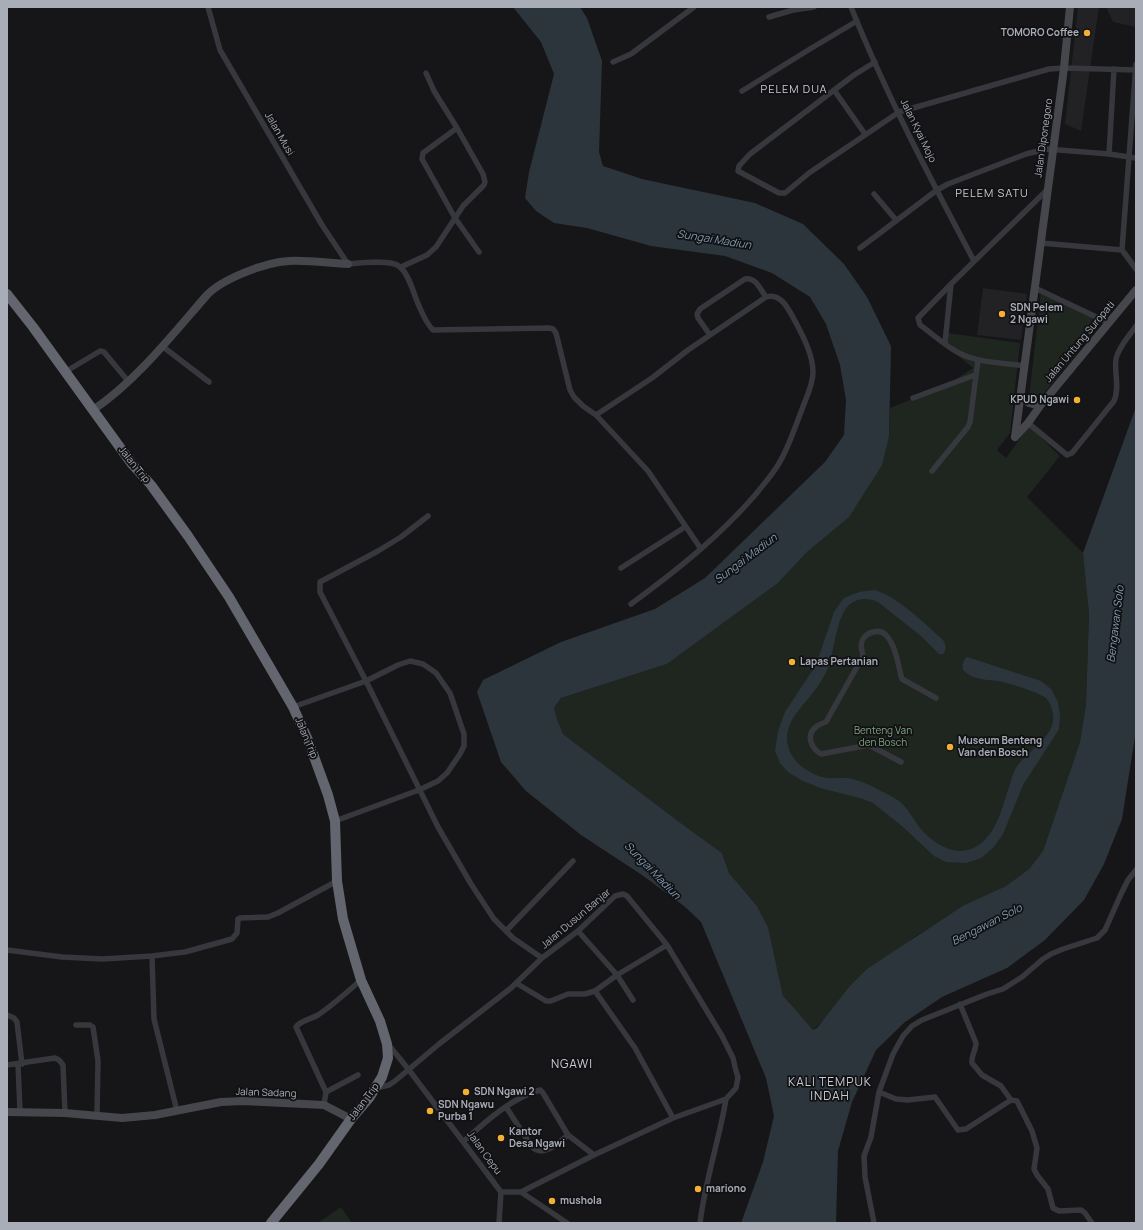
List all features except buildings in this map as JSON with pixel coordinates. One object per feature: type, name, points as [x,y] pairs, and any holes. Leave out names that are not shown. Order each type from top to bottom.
[{"type":"highway","name":"Jalan Trip","points":[[7,294],[33,327],[132,464],[162,501],[229,597],[293,708],[328,795],[335,821],[337,881],[343,919],[362,980],[380,1021],[388,1044],[388,1058],[385,1070],[369,1098],[351,1119],[318,1164],[271,1223]]},
{"type":"street","name":"Jalan Musi","points":[[208,7],[220,50],[322,225],[348,264]]},
{"type":"street","points":[[613,62],[631,54],[694,7]]},
{"type":"street","points":[[769,17],[793,10],[814,7]]},
{"type":"street","name":"Jalan Kyai Mojo","points":[[851,7],[856,21],[899,112],[974,261]]},
{"type":"street","name":"Jalan Diponegoro","points":[[1015,437],[1064,68],[1070,7]]},
{"type":"street","points":[[742,92],[856,21]]},
{"type":"street","points":[[875,62],[834,90],[750,154],[739,166],[738,171],[779,193],[785,193],[809,173],[899,112],[1009,81],[1042,70],[1064,68],[1136,70]]},
{"type":"street","points":[[1136,64],[1122,250],[1136,269]]},
{"type":"street","points":[[1109,154],[1114,69]]},
{"type":"street","points":[[401,267],[427,256],[436,247],[463,206],[480,190],[485,182],[483,174],[434,91],[426,73]]},
{"type":"street","points":[[834,90],[865,134]]},
{"type":"street","points":[[457,128],[421,156],[454,218],[479,252]]},
{"type":"street","points":[[860,248],[937,190],[948,184],[1026,154],[1053,149],[1136,158]]},
{"type":"street","points":[[1024,366],[978,360],[961,354],[920,325],[918,318],[1048,189]]},
{"type":"street","points":[[874,194],[896,220]]},
{"type":"street","points":[[1041,243],[1122,250]]},
{"type":"street","points":[[93,410],[115,395],[162,346],[214,288],[232,278],[264,266],[289,261],[348,264],[386,262],[397,264],[401,267],[406,276],[425,321],[433,330],[553,329],[556,333],[570,390],[574,397],[583,406],[596,415],[648,471],[701,549]]},
{"type":"street","points":[[710,335],[698,318],[697,314],[700,309],[744,279],[749,278],[755,281],[766,297]]},
{"type":"street","points":[[945,343],[952,284]]},
{"type":"street","points":[[1035,288],[1109,323]]},
{"type":"street","name":"Jalan Untung Suropati","points":[[1015,437],[1136,290]]},
{"type":"street","points":[[596,415],[652,378],[710,335],[771,295],[779,298],[785,304],[807,346],[812,364],[812,380],[792,437],[778,465],[746,505],[701,549],[631,604]]},
{"type":"street","points":[[1028,423],[1066,455],[1072,453],[1114,401],[1116,392],[1116,358],[1136,326]]},
{"type":"street","points":[[162,346],[209,382]]},
{"type":"street","points":[[65,372],[100,351],[104,352],[128,381]]},
{"type":"street","points":[[932,471],[968,427],[971,416],[978,360]]},
{"type":"street","points":[[912,398],[975,375]]},
{"type":"street","points":[[1021,396],[1029,403],[1040,406]]},
{"type":"street","points":[[428,516],[378,551],[320,582],[320,592],[438,827],[471,884],[494,918],[506,931],[513,938],[542,958]]},
{"type":"street","points":[[621,568],[685,527]]},
{"type":"street","points":[[901,762],[869,745],[821,754],[813,748],[810,743],[810,736],[816,726],[826,722],[863,656],[861,648],[862,640],[874,631],[884,634],[889,640],[894,649],[902,679],[936,698]]},
{"type":"street","points":[[293,708],[366,681],[410,660],[423,664],[436,673],[450,693],[464,734],[463,749],[451,769],[443,778],[419,790],[335,821]]},
{"type":"street","points":[[506,931],[573,861]]},
{"type":"street","points":[[874,1223],[865,1177],[864,1156],[870,1137],[879,1092],[892,1054],[908,1030],[922,1020],[960,1004],[1003,989],[1022,977],[1051,954],[1069,946],[1092,940],[1102,934],[1107,927],[1120,894],[1136,870]]},
{"type":"street","points":[[7,950],[87,959],[152,956],[185,952],[232,939],[237,933],[238,919],[268,917],[337,881]]},
{"type":"street","name":"Jalan Dusun Banjar","points":[[376,1088],[389,1085],[409,1070],[516,983],[542,958],[578,931],[615,896],[623,894],[628,896],[667,945],[722,1036],[733,1058],[738,1077],[738,1085],[726,1099],[721,1128],[706,1184],[700,1223]]},
{"type":"street","points":[[578,931],[617,975],[633,1000]]},
{"type":"street","points":[[516,983],[548,1002],[564,995],[585,994],[595,991],[617,975],[667,945]]},
{"type":"street","points":[[152,956],[154,1019],[177,1111]]},
{"type":"street","points":[[324,1105],[326,1092],[296,1027],[298,1024],[313,1018],[322,1012],[362,980]]},
{"type":"street","points":[[595,991],[635,1048],[673,1118]]},
{"type":"street","points":[[960,1004],[976,1043],[972,1063],[982,1075],[1001,1086],[1011,1100],[1015,1100],[1018,1103],[1032,1131],[1037,1148],[1034,1169],[1048,1189],[1053,1208],[1060,1212],[1081,1210],[1092,1223]]},
{"type":"street","points":[[7,1016],[14,1018],[17,1022],[20,1064],[20,1112]]},
{"type":"street","points":[[76,1025],[93,1026],[98,1062],[97,1115]]},
{"type":"street","name":"Jalan Cepu","points":[[388,1044],[502,1192]]},
{"type":"street","points":[[7,1065],[55,1058],[62,1062],[65,1113]]},
{"type":"street","points":[[326,1092],[358,1075]]},
{"type":"street","points":[[464,1141],[506,1107],[540,1090],[568,1135],[594,1155]]},
{"type":"street","points":[[879,1092],[896,1099],[908,1100],[935,1097],[958,1130],[966,1129],[1011,1100]]},
{"type":"street","points":[[499,1223],[502,1192],[521,1192],[594,1155],[673,1118],[726,1099]]},
{"type":"street","name":"Jalan Sadang","points":[[7,1112],[65,1113],[122,1118],[155,1115],[221,1102],[243,1101],[324,1105],[351,1119]]},
{"type":"street","points":[[506,1107],[535,1150],[541,1151],[551,1148],[568,1135]]},
{"type":"street","points":[[521,1192],[567,1223]]},
{"type":"shaded area","points":[[1078,7],[1099,7],[1081,131],[1065,124]]},
{"type":"shaded area","points":[[1106,7],[1136,7],[1136,27],[1113,22]]},
{"type":"shaded area","name":"SDN Pelem 2 Ngawi","points":[[983,288],[1027,294],[1021,340],[977,335]]},
{"type":"green space","points":[[1041,291],[1103,320],[1037,402],[1029,398]]},
{"type":"green space","name":"Benteng Van den Bosch","points":[[947,333],[1020,343],[1010,433],[997,450],[1006,458],[1029,426],[1060,456],[1027,497],[1083,553],[1089,613],[1086,704],[1080,742],[1043,851],[1029,869],[1006,886],[964,905],[913,938],[813,1030],[783,996],[768,927],[757,906],[729,873],[722,853],[563,734],[554,708],[561,698],[667,664],[778,583],[808,551],[889,436],[890,408],[947,385],[973,368],[946,346]]},
{"type":"green space","points":[[341,1207],[352,1223],[318,1223]]},
{"type":"water","points":[[513,7],[580,7],[587,18],[602,61],[599,152],[603,166],[642,179],[755,203],[803,224],[844,264],[867,297],[891,346],[889,436],[882,465],[849,517],[808,551],[778,583],[667,664],[561,698],[554,708],[563,734],[722,853],[729,873],[757,906],[768,927],[783,996],[813,1030],[817,1028],[849,987],[867,969],[964,905],[1006,886],[1029,869],[1043,851],[1080,742],[1086,704],[1089,614],[1083,553],[1136,407],[1136,730],[1122,819],[1104,864],[1084,900],[1045,940],[1007,968],[942,997],[905,1022],[876,1050],[852,1102],[838,1151],[836,1223],[741,1223],[763,1162],[774,1116],[766,1078],[701,922],[684,906],[642,875],[581,835],[526,791],[501,762],[477,692],[483,680],[561,642],[655,609],[705,578],[825,462],[844,435],[846,400],[840,365],[826,324],[810,297],[772,273],[725,256],[651,246],[587,228],[554,223],[536,211],[525,198],[529,172],[554,74],[541,42]]},
{"type":"water","points":[[874,590],[883,593],[901,604],[943,640],[946,647],[943,654],[939,654],[921,636],[878,602],[870,599],[861,599],[850,604],[841,618],[830,662],[825,674],[816,689],[797,713],[788,730],[787,739],[789,749],[798,763],[812,773],[826,778],[852,779],[872,786],[899,801],[908,810],[920,828],[935,842],[954,850],[968,850],[978,846],[991,832],[1001,813],[1015,769],[1047,735],[1052,726],[1053,712],[1049,701],[1037,693],[998,681],[975,678],[971,676],[963,670],[964,661],[967,657],[1041,681],[1051,689],[1058,702],[1060,716],[1059,729],[1023,785],[1003,834],[993,848],[981,858],[966,863],[946,862],[934,856],[902,826],[873,803],[860,798],[820,788],[801,780],[788,772],[780,763],[775,751],[778,731],[785,712],[816,665],[834,612],[844,598],[859,592]]},
{"type":"place","name":"TOMORO Coffee","points":[[1087,33]]},
{"type":"place","name":"SDN Pelem 2 Ngawi","points":[[1002,314]]},
{"type":"place","name":"KPUD Ngawi","points":[[1077,400]]},
{"type":"place","name":"Lapas Pertanian","points":[[792,662]]},
{"type":"place","name":"Museum Benteng Van den Bosch","points":[[950,747]]},
{"type":"place","name":"SDN Ngawi 2","points":[[466,1092]]},
{"type":"place","name":"SDN Ngawu Purba 1","points":[[430,1111]]},
{"type":"place","name":"Kantor Desa Ngawi","points":[[501,1138]]},
{"type":"place","name":"mariono","points":[[698,1189]]},
{"type":"place","name":"mushola","points":[[552,1201]]},
{"type":"district","name":"PELEM DUA","points":[[794,90]]},
{"type":"district","name":"PELEM SATU","points":[[992,194]]},
{"type":"district","name":"NGAWI","points":[[572,1065]]},
{"type":"district","name":"KALI TEMPUK INDAH","points":[[830,1090]]},
{"type":"water label","name":"Sungai Madiun","points":[[714,240]]},
{"type":"water label","name":"Sungai Madiun","points":[[746,559]]},
{"type":"water label","name":"Bengawan Solo","points":[[1116,624]]},
{"type":"water label","name":"Sungai Madiun","points":[[652,871]]},
{"type":"water label","name":"Bengawan Solo","points":[[987,925]]}]
